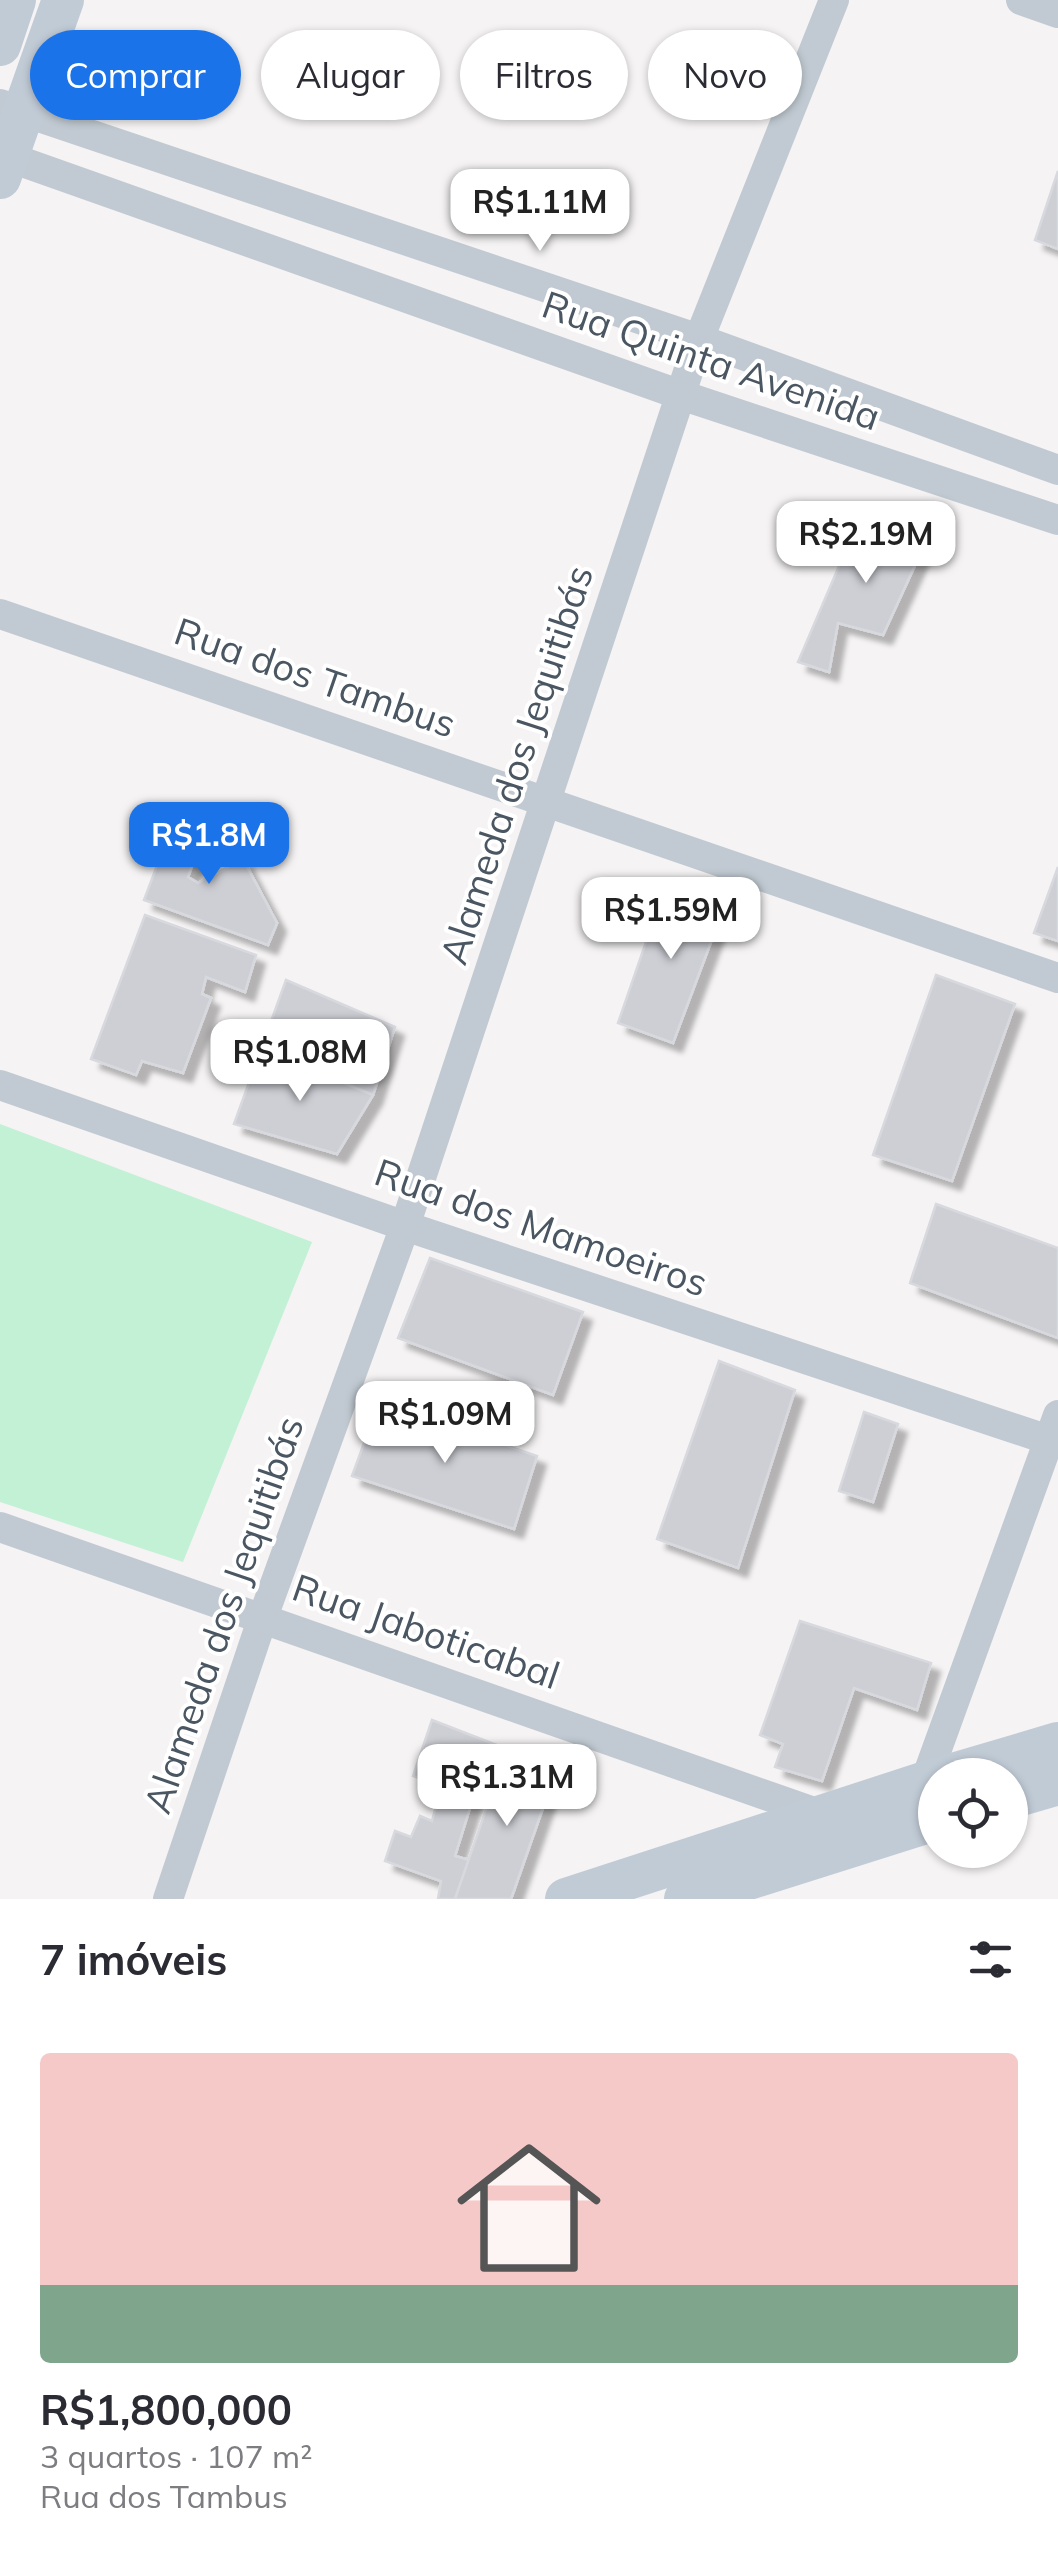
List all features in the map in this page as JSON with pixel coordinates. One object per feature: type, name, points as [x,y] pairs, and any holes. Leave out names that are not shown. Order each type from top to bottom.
[{"type":"street","points":[[0,44],[15,0]]},
{"type":"street","points":[[3,163],[12,108],[64,0]]},
{"type":"street","name":"Alameda dos Jequitibás","points":[[168,1899],[262,1617],[405,1226],[699,339],[834,0]]},
{"type":"street","points":[[1021,0],[1058,13]]},
{"type":"street","name":"Rua Quinta Avenida","points":[[12,108],[699,339],[1058,470]]},
{"type":"street","name":"Rua Quinta Avenida","points":[[3,163],[681,396],[1058,520]]},
{"type":"street","name":"Rua dos Tambus","points":[[0,614],[1058,978]]},
{"type":"street","name":"Rua dos Mamoeiros","points":[[0,1085],[405,1226],[1055,1433]]},
{"type":"street","points":[[944,1758],[1055,1433]]},
{"type":"street","name":"Rua Jaboticabal","points":[[0,1527],[825,1816]]},
{"type":"street","points":[[1023,1758],[1058,1743]]},
{"type":"street","points":[[1028,1793],[1058,1784]]},
{"type":"street","points":[[566,1899],[825,1816],[918,1799]]},
{"type":"street","points":[[685,1899],[918,1802]]},
{"type":"green space","points":[[0,1124],[312,1242],[183,1562],[0,1502]]},
{"type":"building","points":[[1058,171],[1058,249],[1035,240]]},
{"type":"building","points":[[860,517],[896,542],[907,518],[934,524],[883,635],[838,623],[829,672],[798,662]]},
{"type":"building","points":[[178,810],[208,823],[188,877],[198,883],[243,859],[277,923],[268,945],[144,900]]},
{"type":"building","points":[[1058,867],[1058,941],[1034,933]]},
{"type":"building","points":[[666,884],[726,902],[673,1043],[618,1023]]},
{"type":"building","points":[[145,915],[256,955],[245,992],[206,977],[202,994],[211,998],[183,1073],[142,1061],[136,1075],[91,1059]]},
{"type":"building","points":[[936,975],[1015,1004],[952,1181],[873,1155]]},
{"type":"building","points":[[286,980],[395,1027],[373,1095],[261,1049]]},
{"type":"building","points":[[261,1049],[373,1095],[337,1154],[234,1124]]},
{"type":"building","points":[[936,1204],[1058,1248],[1058,1338],[910,1283]]},
{"type":"building","points":[[430,1258],[583,1312],[553,1395],[398,1338]]},
{"type":"building","points":[[719,1361],[795,1390],[738,1568],[657,1539]]},
{"type":"building","points":[[379,1402],[537,1456],[514,1529],[352,1476]]},
{"type":"building","points":[[864,1412],[898,1424],[873,1502],[839,1491]]},
{"type":"building","points":[[800,1621],[931,1663],[917,1710],[854,1688],[822,1781],[775,1767],[783,1744],[760,1735]]},
{"type":"building","points":[[432,1720],[507,1749],[490,1799],[474,1795],[455,1856],[469,1860],[455,1899],[438,1899],[441,1881],[385,1861],[395,1831],[411,1837],[420,1816],[432,1821],[441,1786],[413,1776]]},
{"type":"building","points":[[507,1749],[557,1768],[511,1899],[455,1899]]}]
